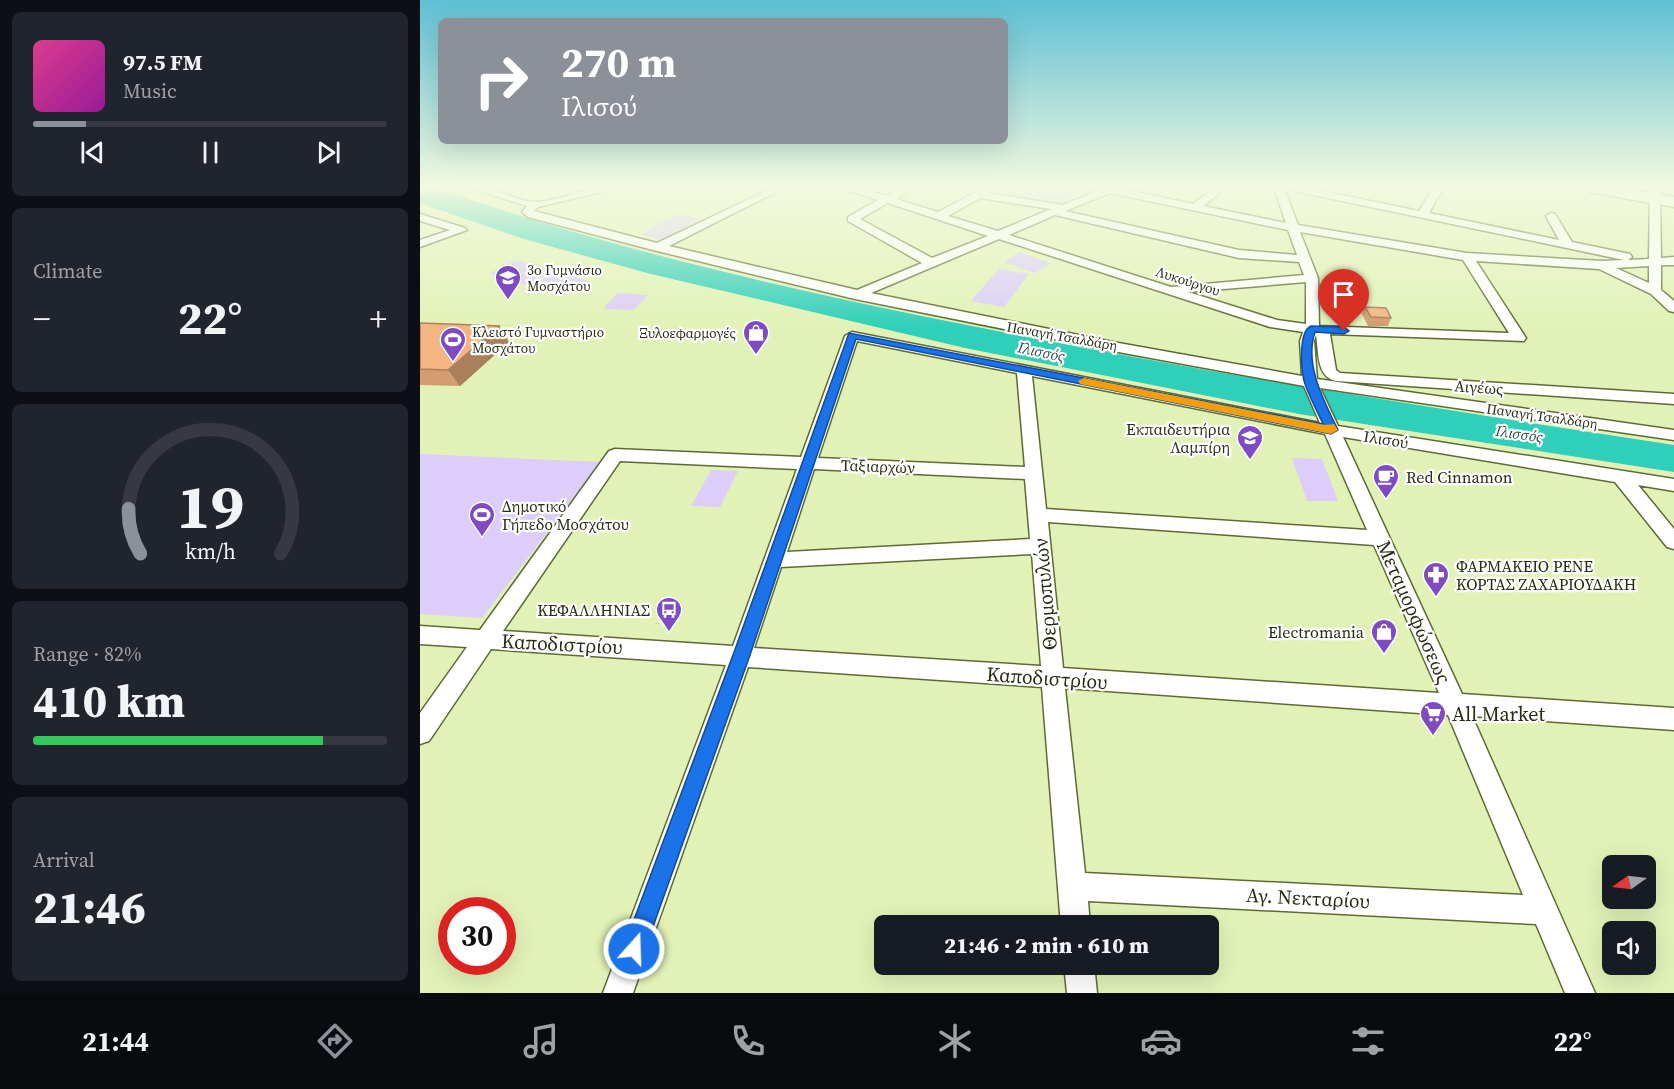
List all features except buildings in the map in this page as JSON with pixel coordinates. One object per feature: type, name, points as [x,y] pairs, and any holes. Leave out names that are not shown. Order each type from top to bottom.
[{"type":"street","points":[[420,244],[448,234]]},
{"type":"street","name":"Παναγή Τσαλδάρη","points":[[605,234],[855,295],[1311,385],[1674,435]]},
{"type":"street","points":[[657,248],[685,234]]},
{"type":"street","points":[[880,234],[930,262]]},
{"type":"street","name":"Λυκούργου","points":[[992,234],[1275,324],[1316,329],[1520,338],[1467,257]]},
{"type":"street","points":[[855,295],[1001,234]]},
{"type":"street","points":[[1152,234],[1239,254],[1305,259]]},
{"type":"street","points":[[1297,234],[1312,278],[1316,329]]},
{"type":"street","points":[[1333,234],[1467,257],[1602,265],[1674,261]]},
{"type":"street","points":[[1516,234],[1655,262]]},
{"type":"street","points":[[1559,234],[1563,244],[1655,291],[1674,308]]},
{"type":"street","points":[[1654,234],[1655,291]]},
{"type":"street","points":[[1167,290],[1312,278]]},
{"type":"street","name":"Μεταμορφώσεως","points":[[1316,329],[1306,345],[1311,385],[1456,705],[1580,993]]},
{"type":"street","name":"Αιγέως","points":[[1316,329],[1329,372],[1336,377],[1674,399]]},
{"type":"street","name":"Ιλισού","points":[[808,464],[852,336],[1329,425],[1674,485]]},
{"type":"street","name":"Θερμοπυλών","points":[[1024,369],[1075,915]]},
{"type":"street","name":"Ταξιαρχών","points":[[485,640],[615,455],[1034,473]]},
{"type":"street","points":[[618,993],[808,464]]},
{"type":"street","points":[[1621,477],[1674,542]]},
{"type":"street","points":[[1038,515],[1382,538]]},
{"type":"street","points":[[774,560],[1040,546]]},
{"type":"street","name":"Καποδιστρίου","points":[[420,635],[741,655],[1673,721]]},
{"type":"street","points":[[420,733],[485,640]]},
{"type":"street","name":"Αγ. Νεκταρίου","points":[[1072,886],[1544,910]]},
{"type":"street","points":[[1080,975],[1082,993]]},
{"type":"shaded area","points":[[641,234],[672,234],[661,240]]},
{"type":"shaded area","points":[[1019,252],[1051,263],[1035,273],[1004,262]]},
{"type":"shaded area","points":[[516,260],[554,271],[527,285],[489,274]]},
{"type":"shaded area","points":[[999,269],[1029,274],[1004,307],[971,301]]},
{"type":"shaded area","points":[[558,272],[590,281],[564,295],[531,285]]},
{"type":"shaded area","points":[[618,293],[648,295],[634,310],[603,309]]},
{"type":"shaded area","name":"Δημοτικό Γήπεδο Μοσχάτου","points":[[420,454],[601,462],[482,618],[420,614]]},
{"type":"shaded area","points":[[1292,458],[1322,459],[1338,501],[1307,501]]},
{"type":"shaded area","points":[[711,470],[738,471],[720,507],[691,506]]},
{"type":"water","name":"Ιλισσός","points":[[511,234],[583,234],[769,283],[1059,343],[1235,375],[1674,445],[1674,472],[1299,414],[965,348],[647,273]]},
{"type":"slow traffic","points":[[1084,381],[1331,430],[1330,426]]},
{"type":"place","name":"3o Γυμνάσιο Μοσχάτου","points":[[508,301]]},
{"type":"place","name":"Ξυλοεφαρμογές","points":[[756,356]]},
{"type":"place","name":"Κλειστό Γυμναστήριο Μοσχάτου","points":[[453,363]]},
{"type":"place","name":"Εκπαιδευτήρια Λαμπίρη","points":[[1250,461]]},
{"type":"place","name":"Red Cinnamon","points":[[1386,500]]},
{"type":"place","name":"Δημοτικό Γήπεδο Μοσχάτου","points":[[482,538]]},
{"type":"place","name":"ΦΑΡΜΑΚΕΙΟ ΡΕΝΕ ΚΟΡΤΑΣ ΖΑΧΑΡΙΟΥΔΑΚΗ","points":[[1436,598]]},
{"type":"place","name":"ΚΕΦΑΛΛΗΝΙΑΣ","points":[[669,633]]},
{"type":"place","name":"Electromania","points":[[1384,655]]},
{"type":"place","name":"All Market","points":[[1433,737]]},
{"type":"route","points":[[634,949],[741,655],[852,336],[1331,430],[1310,382],[1306,345],[1311,329],[1344,331]]}]
